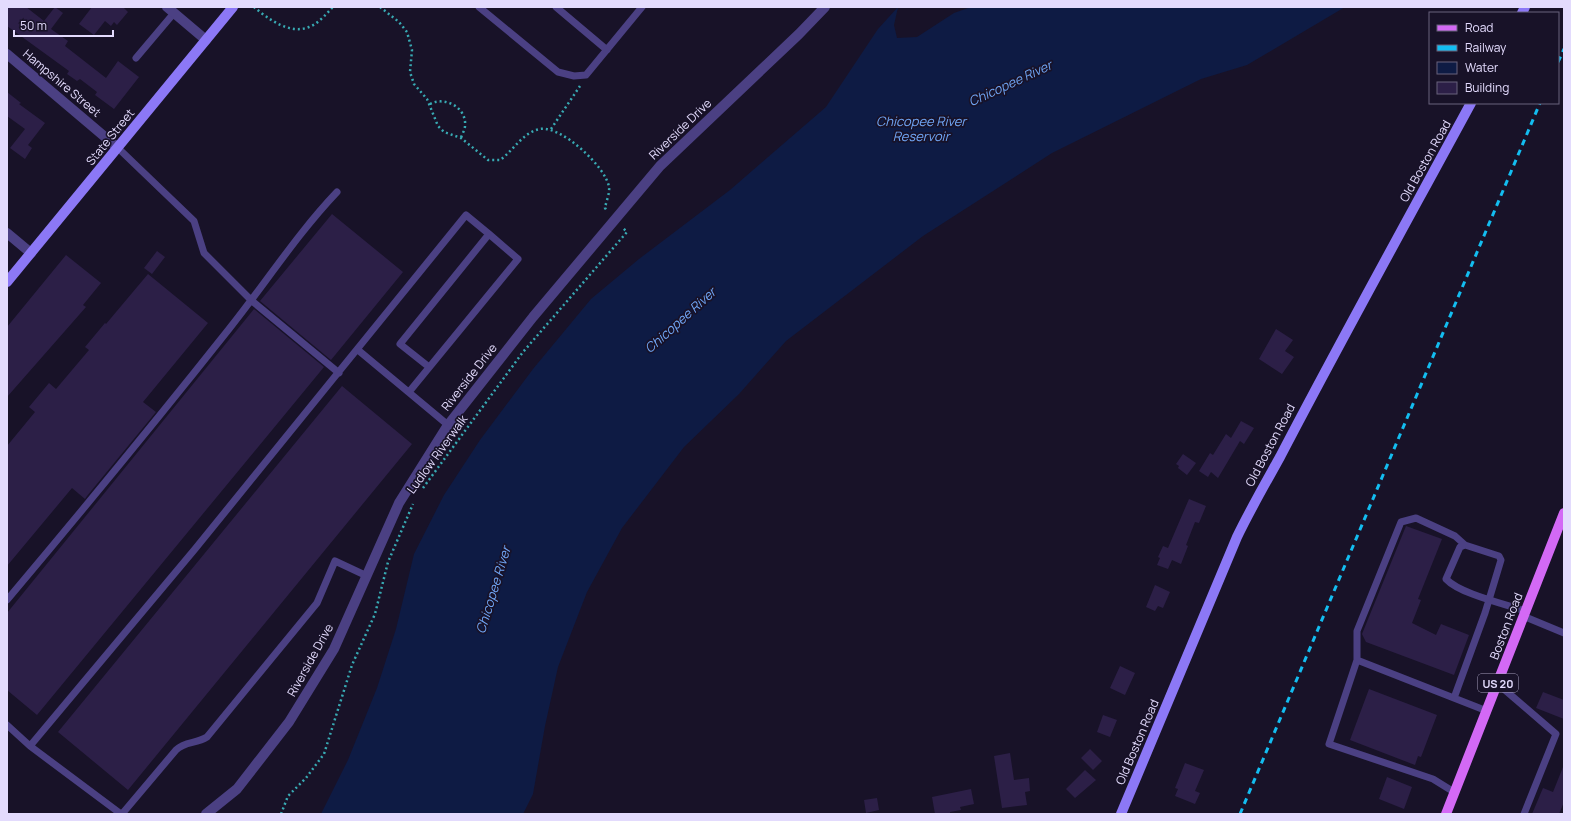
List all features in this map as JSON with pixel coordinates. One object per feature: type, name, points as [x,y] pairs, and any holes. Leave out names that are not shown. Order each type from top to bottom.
[{"type":"main road","name":"Boston Road","points":[[1446,814],[1564,513]]},
{"type":"street","name":"State Street","points":[[7,282],[233,7]]},
{"type":"street","name":"Riverside Drive","points":[[206,814],[237,789],[289,722],[334,649],[399,504],[448,425],[533,317],[660,166],[799,34],[825,7]]},
{"type":"street","points":[[171,10],[206,40]]},
{"type":"street","name":"Hampshire Street","points":[[7,54],[118,148]]},
{"type":"street","name":"Old Boston Road","points":[[1121,814],[1237,537],[1255,499],[1470,104]]},
{"type":"street","points":[[7,233],[31,253]]},
{"type":"lane","points":[[478,7],[558,72],[574,76],[586,75],[642,7]]},
{"type":"lane","points":[[556,7],[607,50]]},
{"type":"lane","points":[[136,58],[171,10]]},
{"type":"lane","points":[[118,148],[194,222],[204,253],[252,300],[339,373]]},
{"type":"lane","points":[[7,600],[121,465],[252,300],[313,217],[337,192]]},
{"type":"lane","points":[[30,746],[195,549],[466,215],[518,259],[409,392]]},
{"type":"lane","points":[[429,367],[400,344],[489,234]]},
{"type":"lane","points":[[358,350],[448,425]]},
{"type":"lane","points":[[1454,698],[1502,560],[1498,556],[1465,545],[1455,536],[1416,518],[1401,522],[1357,631],[1357,660],[1329,744],[1433,779],[1454,792]]},
{"type":"lane","points":[[1465,545],[1460,547],[1446,579],[1452,586],[1489,599],[1564,632]]},
{"type":"lane","points":[[7,725],[30,746],[122,814],[176,750],[186,743],[201,741],[207,738],[317,603],[335,561],[367,576]]},
{"type":"lane","points":[[1357,660],[1487,711]]},
{"type":"lane","points":[[1498,684],[1556,734],[1524,814]]},
{"type":"path","points":[[254,7],[264,16],[294,30],[310,27],[333,7]]},
{"type":"path","points":[[380,7],[399,22],[408,32],[412,50],[410,72],[414,84],[430,104],[438,126],[444,132],[461,138],[488,160],[500,160],[531,131],[542,128],[551,129],[595,161],[605,175],[610,188],[604,208],[610,214]]},
{"type":"path","points":[[551,129],[586,75]]},
{"type":"path","points":[[430,104],[438,100],[446,101],[458,109],[463,115],[465,126],[461,138]]},
{"type":"path","name":"Ludlow Riverwalk","points":[[419,494],[523,352],[627,232],[621,226]]},
{"type":"path","name":"Ludlow Riverwalk","points":[[281,814],[288,796],[306,778],[324,754],[352,665],[375,614],[388,562],[415,500]]},
{"type":"water","name":"Chicopee River Reservoir","points":[[898,7],[894,25],[897,38],[917,37],[954,13],[971,7],[1345,7],[1247,65],[1201,79],[1052,153],[923,236],[786,341],[739,394],[684,447],[622,528],[587,592],[558,667],[545,726],[533,794],[523,814],[321,814],[348,760],[377,688],[396,629],[414,554],[444,495],[480,440],[533,369],[591,299],[639,259],[730,190],[826,107],[878,29]]},
{"type":"building","points":[[7,7],[26,7],[44,21],[55,7],[63,13],[51,29],[68,41],[65,46],[106,78],[118,61],[139,77],[114,109],[95,95],[97,92],[80,79],[77,81],[67,74],[69,71],[7,26]]},
{"type":"building","points":[[92,7],[123,7],[128,12],[117,25],[114,22],[111,26],[105,21],[94,35],[79,24]]},
{"type":"building","points":[[7,92],[21,103],[19,104],[45,123],[28,145],[32,148],[25,159],[10,148],[25,129],[7,116]]},
{"type":"building","points":[[332,214],[403,272],[331,360],[260,301]]},
{"type":"building","points":[[157,251],[165,257],[152,274],[144,268]]},
{"type":"building","points":[[66,255],[101,283],[83,305],[86,307],[7,397],[7,327]]},
{"type":"building","points":[[148,274],[208,323],[143,402],[156,412],[85,499],[72,488],[7,566],[7,446],[35,412],[29,407],[49,383],[56,389],[89,350],[85,347]]},
{"type":"building","points":[[254,309],[324,367],[37,715],[7,690],[7,613]]},
{"type":"building","points":[[1276,329],[1293,340],[1285,351],[1294,357],[1282,374],[1259,359]]},
{"type":"building","points":[[342,386],[412,444],[128,790],[58,732]]},
{"type":"building","points":[[1241,421],[1254,428],[1244,444],[1240,441],[1218,478],[1211,472],[1208,477],[1199,471],[1210,453],[1213,455],[1226,434],[1231,438]]},
{"type":"building","points":[[1183,454],[1196,463],[1187,475],[1178,468],[1179,466],[1176,464]]},
{"type":"building","points":[[1189,499],[1206,506],[1199,523],[1195,522],[1186,545],[1188,546],[1181,564],[1172,560],[1168,569],[1157,565],[1160,558],[1158,557],[1163,546],[1168,548]]},
{"type":"building","points":[[1406,526],[1442,539],[1418,599],[1421,600],[1412,623],[1436,635],[1441,624],[1469,635],[1454,675],[1366,642],[1362,634]]},
{"type":"building","points":[[1155,585],[1170,592],[1163,608],[1158,606],[1155,611],[1146,607]]},
{"type":"building","points":[[1120,666],[1135,673],[1125,695],[1110,688]]},
{"type":"building","points":[[1369,689],[1437,715],[1421,757],[1418,756],[1415,765],[1350,740]]},
{"type":"building","points":[[1543,692],[1564,700],[1564,719],[1536,708]]},
{"type":"building","points":[[1103,715],[1117,720],[1110,737],[1097,732]]},
{"type":"building","points":[[1090,749],[1102,761],[1093,770],[1081,758]]},
{"type":"building","points":[[1010,753],[1014,780],[1029,778],[1030,791],[1025,792],[1027,805],[1002,808],[994,756]]},
{"type":"building","points":[[1185,763],[1204,770],[1195,791],[1200,793],[1195,804],[1175,796],[1178,789],[1175,788]]},
{"type":"building","points":[[1563,767],[1564,802],[1559,814],[1532,814],[1543,788],[1553,792]]},
{"type":"building","points":[[1085,770],[1096,780],[1075,798],[1066,789]]},
{"type":"building","points":[[1387,777],[1412,787],[1404,809],[1379,799]]},
{"type":"building","points":[[971,789],[974,804],[960,807],[961,810],[950,812],[950,814],[935,814],[932,797]]},
{"type":"building","points":[[877,798],[879,810],[866,813],[864,800]]},
{"type":"railway","points":[[1559,60],[1564,49]]},
{"type":"railway","points":[[1240,814],[1540,104]]},
{"type":"water label","name":"Chicopee River","points":[[1010,83]]},
{"type":"water label","name":"Chicopee River","points":[[680,320]]},
{"type":"water label","name":"Chicopee River","points":[[493,590]]}]
